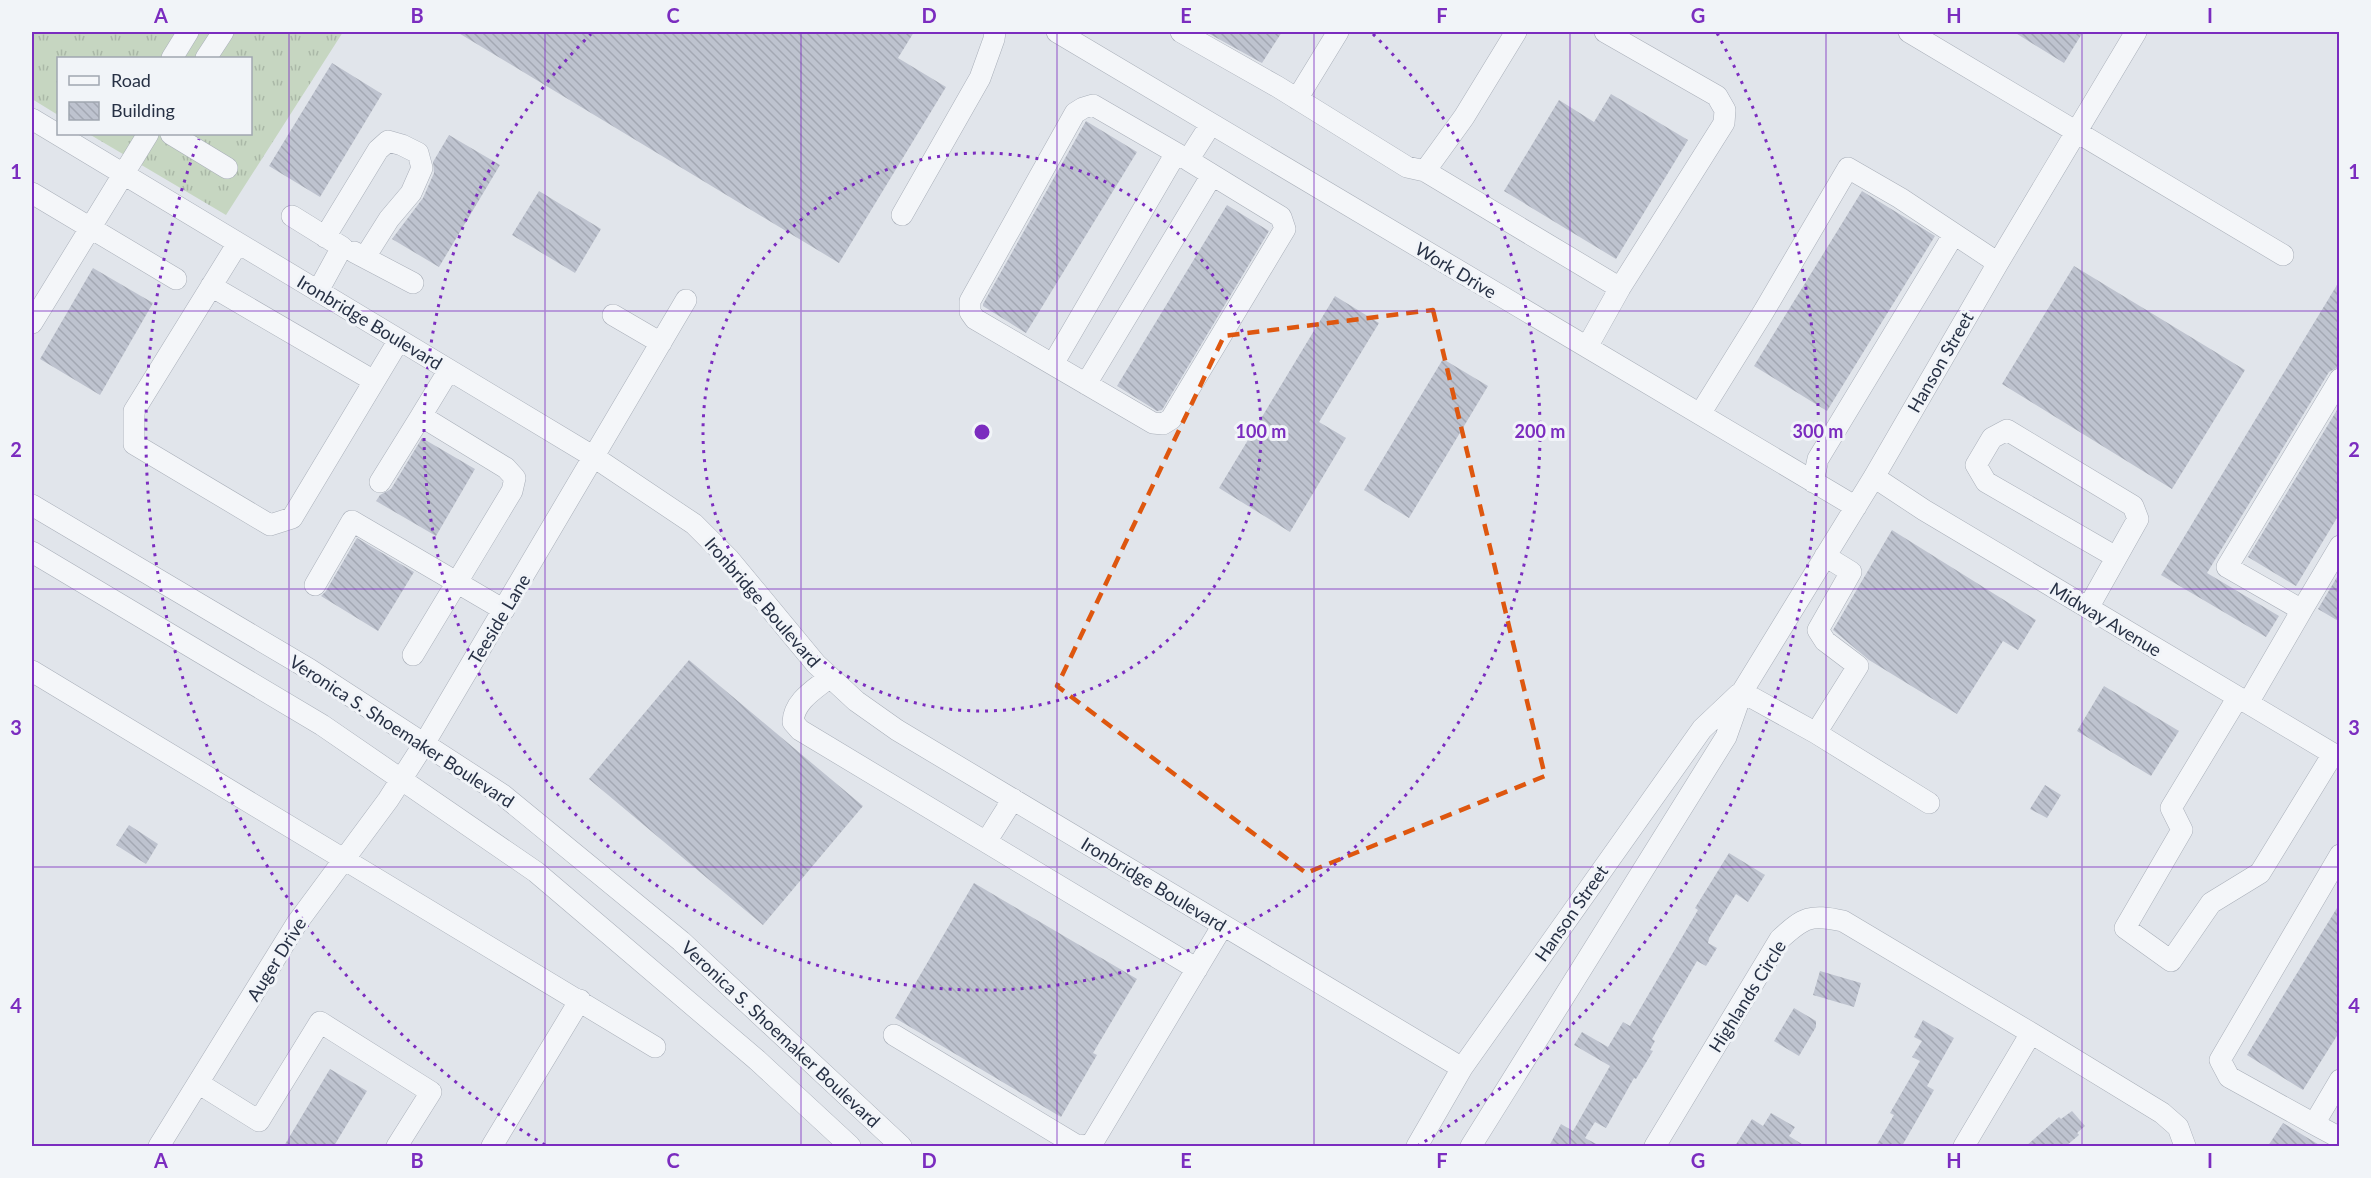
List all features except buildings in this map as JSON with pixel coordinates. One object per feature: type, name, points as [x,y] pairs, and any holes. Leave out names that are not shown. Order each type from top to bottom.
[{"type":"street","points":[[173,57],[188,32]]},
{"type":"street","points":[[207,57],[223,32]]},
{"type":"street","points":[[1181,32],[1297,99],[1407,167],[1425,171],[1620,288]]},
{"type":"street","points":[[1297,99],[1338,32]]},
{"type":"street","points":[[1425,171],[1464,117],[1516,32]]},
{"type":"street","points":[[1587,347],[1620,288],[1724,123],[1725,110],[1718,96],[1605,32]]},
{"type":"street","points":[[1909,32],[2283,255]]},
{"type":"street","name":"Hanson Street","points":[[1471,1146],[1725,737],[1742,692],[1874,477],[2136,32]]},
{"type":"street","name":"Work Drive","points":[[1062,33],[1856,507]]},
{"type":"street","points":[[902,214],[980,78],[991,34]]},
{"type":"street","points":[[1093,105],[1182,156],[1281,217],[1285,229],[1171,419],[1163,424],[1153,423],[975,319],[970,312],[970,301],[1075,113],[1093,105]]},
{"type":"street","name":"Ironbridge Boulevard","points":[[32,119],[57,134]]},
{"type":"street","points":[[1053,364],[1182,156],[1211,124]]},
{"type":"street","name":"Ironbridge Boulevard","points":[[58,135],[594,457],[694,524],[729,559],[816,664],[856,701],[897,730],[1462,1068]]},
{"type":"street","points":[[32,323],[147,135]]},
{"type":"street","points":[[173,135],[227,168]]},
{"type":"street","points":[[318,291],[333,242],[378,150],[388,141],[418,153],[422,168],[411,193],[389,219],[365,257]]},
{"type":"street","points":[[1700,414],[1848,168],[1900,198],[1998,263]]},
{"type":"street","points":[[1086,384],[1212,175]]},
{"type":"street","points":[[32,193],[176,279]]},
{"type":"street","points":[[292,216],[333,242],[413,283]]},
{"type":"street","points":[[1813,482],[1818,459],[1954,234]]},
{"type":"street","points":[[238,243],[134,411],[134,444],[270,525],[292,518],[399,340]]},
{"type":"street","points":[[211,286],[374,381]]},
{"type":"street","name":"Teeside Lane","points":[[402,779],[686,300]]},
{"type":"street","points":[[613,315],[661,343]]},
{"type":"street","points":[[380,482],[449,370]]},
{"type":"street","points":[[2302,610],[2227,567],[2340,379]]},
{"type":"street","points":[[413,655],[512,491],[515,478],[506,468],[421,416]]},
{"type":"street","points":[[2088,608],[2138,519],[2133,506],[2007,430],[1992,438],[1976,465],[1986,482],[2116,557]]},
{"type":"street","name":"Midway Avenue","points":[[1874,477],[1924,510],[2337,756]]},
{"type":"street","name":"Veronica S. Shoemaker Boulevard","points":[[32,505],[309,669],[503,795],[681,941],[901,1146]]},
{"type":"street","points":[[315,585],[352,521],[504,609]]},
{"type":"street","points":[[2337,756],[2260,873],[2211,903],[2171,961],[2125,928],[2182,830],[2171,808],[2302,610],[2340,546]]},
{"type":"street","name":"Veronica S. Shoemaker Boulevard","points":[[32,552],[322,725],[536,872],[757,1060],[850,1146]]},
{"type":"street","points":[[1816,734],[1858,666],[1825,641],[1818,630],[1851,572],[1825,556]]},
{"type":"street","points":[[830,677],[793,710],[793,722],[800,730],[1197,969]]},
{"type":"street","points":[[34,679],[345,859],[655,1047]]},
{"type":"street","points":[[1742,692],[1929,803]]},
{"type":"street","name":"Hanson Street","points":[[1417,1146],[1462,1068],[1702,729],[1742,692]]},
{"type":"street","name":"Auger Drive","points":[[159,1146],[297,923],[402,779]]},
{"type":"street","points":[[986,842],[1013,799]]},
{"type":"street","points":[[2340,855],[2220,1060],[2229,1077],[2340,1138]]},
{"type":"street","name":"Highlands Circle","points":[[1655,1146],[1780,939],[1799,922],[1820,916],[1843,921],[2162,1113],[2178,1127],[2185,1146]]},
{"type":"street","points":[[894,1035],[1076,1145],[1086,1146],[1094,1142],[1223,925]]},
{"type":"street","points":[[492,1146],[580,1000]]},
{"type":"street","points":[[198,1083],[259,1121],[320,1022],[431,1092],[397,1146]]},
{"type":"street","points":[[1964,1146],[2031,1033]]},
{"type":"street","points":[[2314,1124],[2340,1080]]},
{"type":"highlighted area","points":[[1433,310],[1545,776],[1306,873],[1057,686],[1224,336]]},
{"type":"green space","points":[[32,32],[343,32],[226,215],[91,135],[252,135],[252,57],[57,57],[57,114],[32,99]]}]
